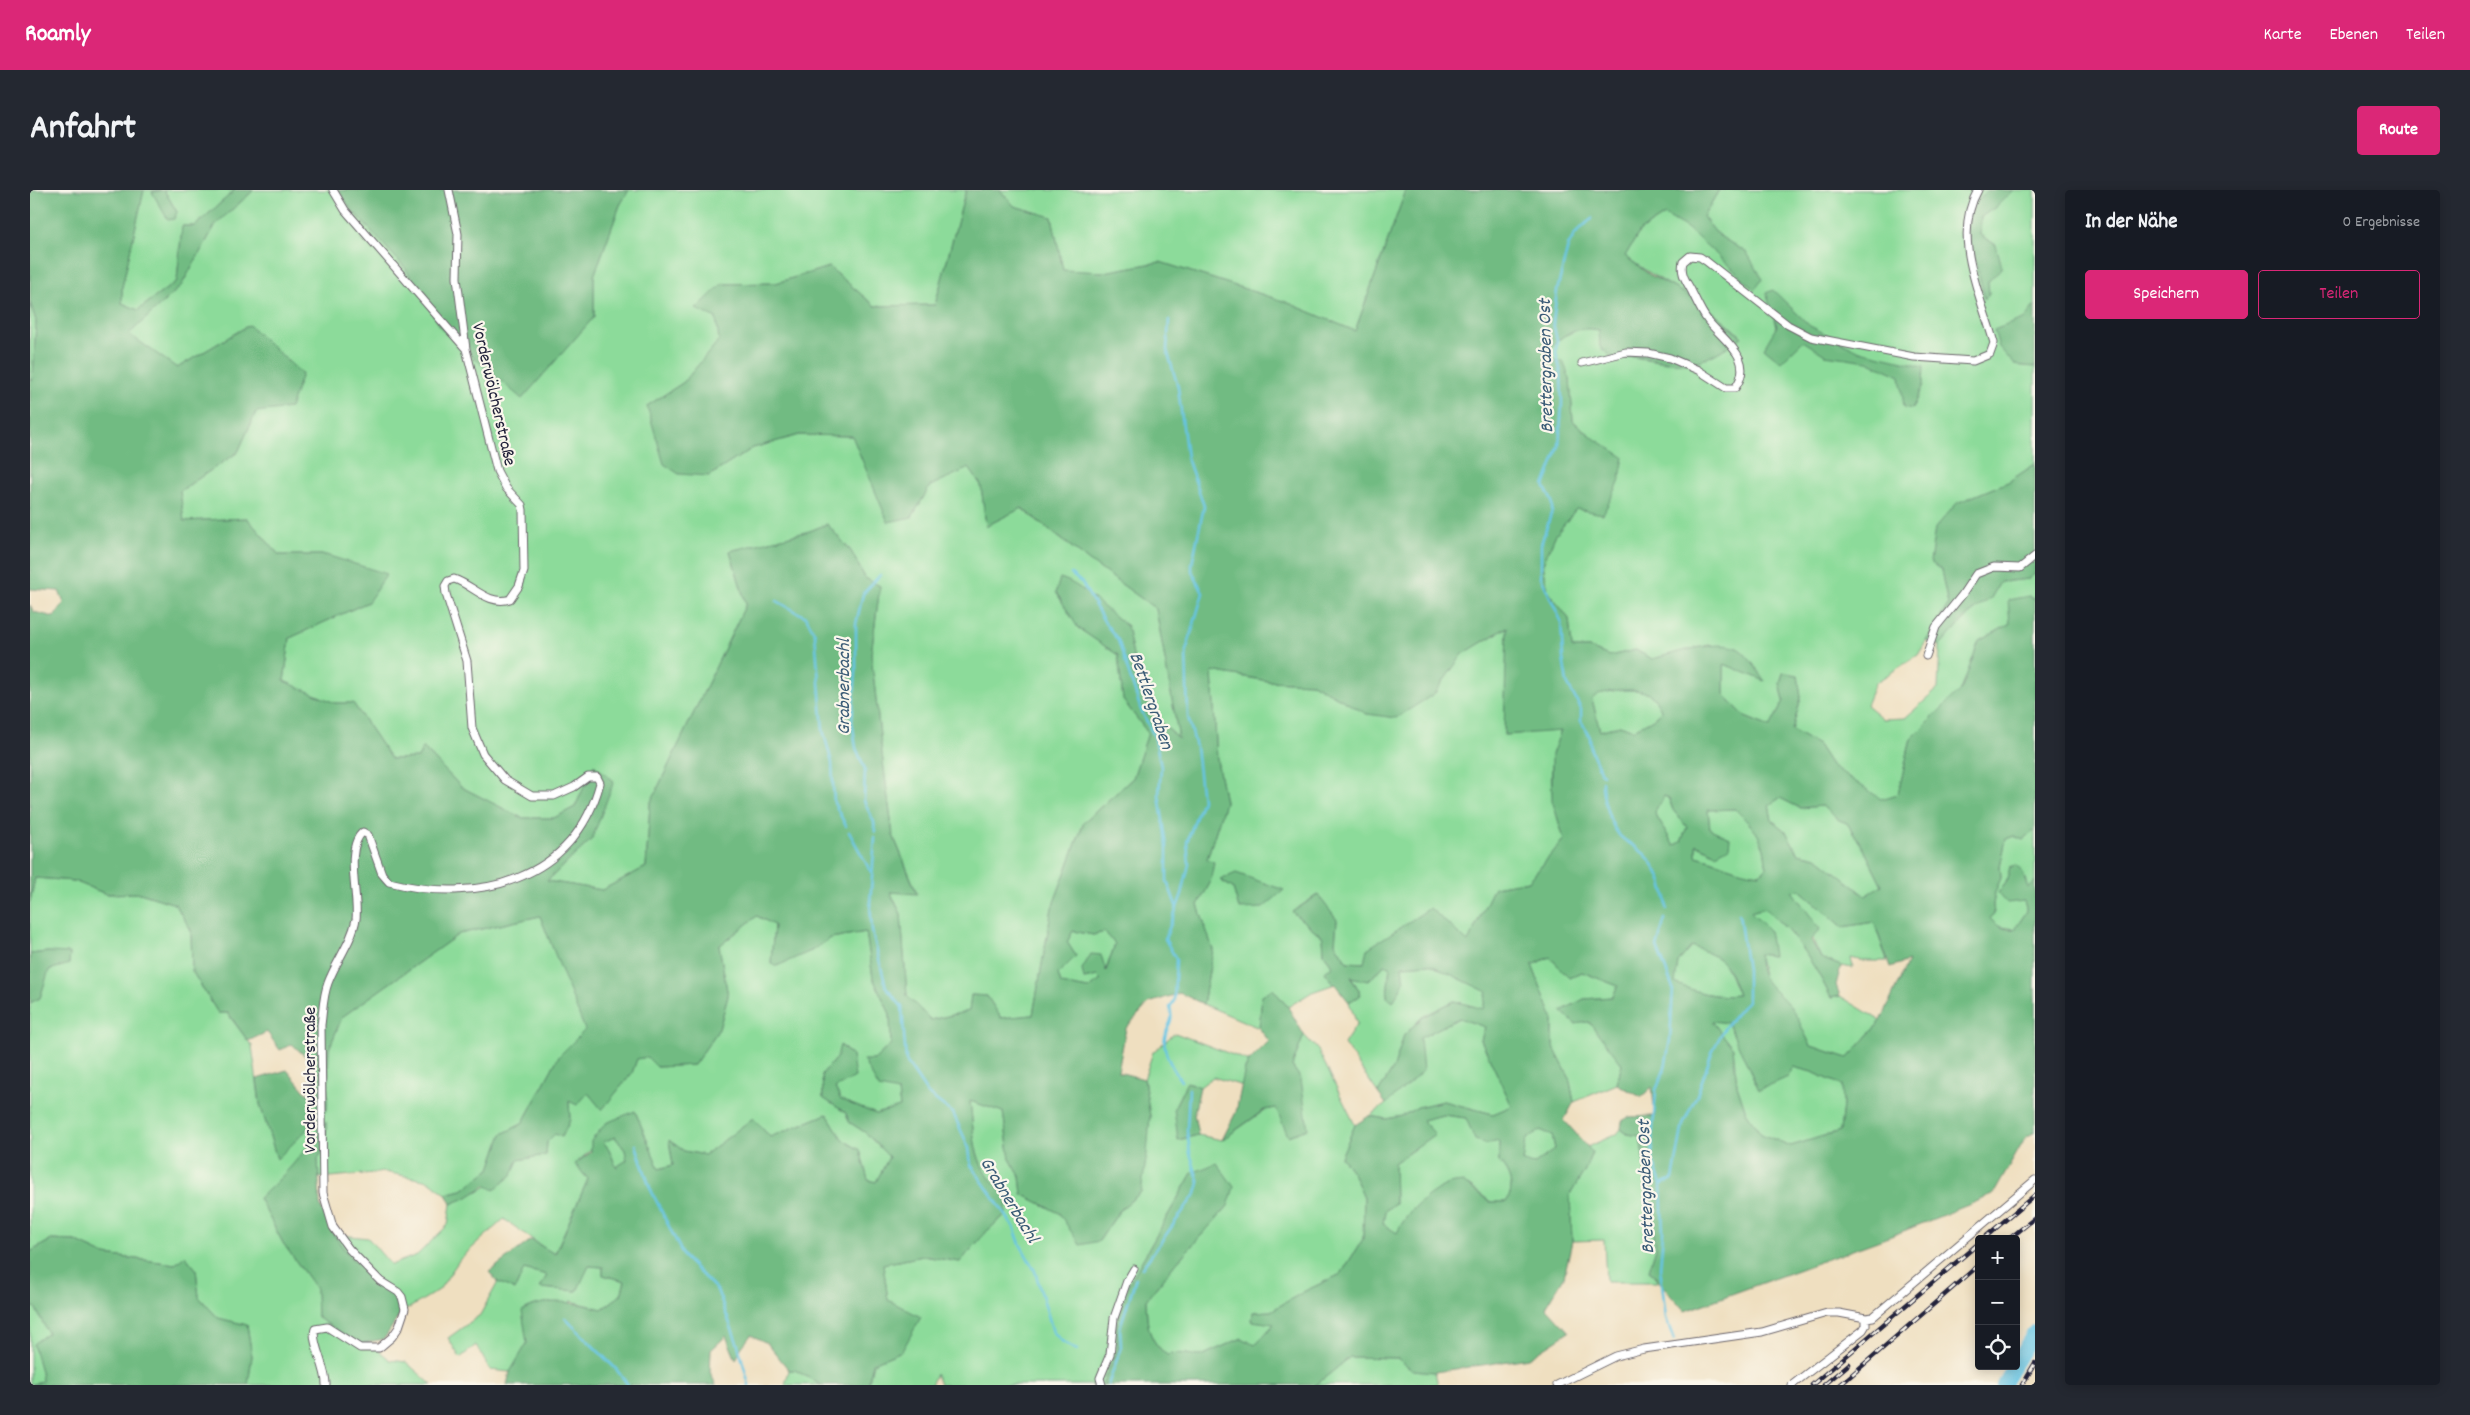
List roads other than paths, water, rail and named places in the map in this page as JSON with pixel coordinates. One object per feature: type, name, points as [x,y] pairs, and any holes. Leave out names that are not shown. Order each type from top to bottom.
[{"type":"street","points":[[333,190],[345,210],[466,349]]},
{"type":"street","name":"Vorderwölcherstraße","points":[[326,1385],[324,1366],[314,1340],[315,1329],[327,1328],[360,1348],[379,1348],[392,1337],[399,1327],[405,1310],[402,1297],[398,1292],[380,1281],[349,1249],[333,1227],[323,1193],[321,1025],[328,983],[352,935],[356,918],[354,854],[358,836],[363,832],[368,835],[382,874],[389,882],[432,890],[465,891],[495,886],[539,868],[570,843],[580,828],[600,783],[597,777],[591,776],[563,793],[546,797],[532,796],[505,780],[483,754],[472,728],[467,661],[445,586],[448,581],[454,579],[488,598],[500,601],[510,599],[522,581],[525,550],[522,505],[506,488],[497,471],[466,349],[457,278],[458,234],[449,190]]},
{"type":"street","points":[[1582,363],[1626,352],[1648,353],[1670,358],[1698,370],[1726,388],[1735,388],[1742,374],[1740,358],[1736,350],[1707,320],[1683,275],[1683,262],[1690,256],[1700,257],[1706,261],[1788,325],[1811,337],[1914,357],[1973,361],[1990,354],[1994,343],[1969,255],[1966,227],[1970,204],[1978,190]]},
{"type":"street","points":[[1926,656],[1936,627],[1976,574],[1994,568],[2020,568],[2035,556]]},
{"type":"street","points":[[1556,1385],[1616,1356],[1644,1349],[1762,1332],[1827,1314],[1839,1313],[1866,1318],[1879,1314],[2035,1180]]},
{"type":"street","points":[[1102,1385],[1100,1378],[1110,1354],[1114,1318],[1127,1281],[1134,1269]]},
{"type":"street","points":[[1792,1385],[1863,1330],[1866,1325],[1866,1318]]},
{"type":"waterway","name":"Brettergraben Ost","points":[[1592,218],[1575,234],[1568,246],[1557,291],[1553,322],[1557,341],[1556,352],[1561,374],[1562,403],[1559,446],[1544,486],[1552,501],[1552,511],[1541,544],[1541,577],[1561,621],[1563,658],[1567,683],[1581,709],[1581,721],[1590,737],[1591,750],[1602,775]]},
{"type":"waterway","points":[[1169,320],[1167,350],[1178,387],[1187,458],[1204,506],[1192,564],[1192,571],[1203,593],[1186,651],[1188,717],[1196,747],[1202,800],[1187,842],[1189,864],[1182,894],[1165,939],[1176,959],[1174,1001],[1170,1007],[1171,1020],[1164,1043],[1172,1066],[1181,1081]]},
{"type":"waterway","name":"Bettlergraben","points":[[1071,574],[1082,583],[1105,623],[1118,640],[1141,710],[1155,738],[1161,767],[1159,795],[1167,847],[1167,881],[1177,908]]},
{"type":"waterway","name":"Grabnerbachl","points":[[875,832],[874,822],[864,801],[865,769],[856,748],[852,721],[856,671],[856,624],[863,594],[880,575]]},
{"type":"waterway","points":[[777,601],[806,617],[815,634],[823,730],[832,763],[834,803],[846,826]]},
{"type":"waterway","name":"Brettergraben Ost","points":[[1602,781],[1605,802],[1615,830],[1650,860],[1665,892],[1667,909]]},
{"type":"waterway","points":[[849,832],[871,872]]},
{"type":"waterway","name":"Grabnerbachl","points":[[875,838],[870,903],[872,931],[886,987],[902,1007],[906,1061],[928,1094],[953,1113],[969,1148],[971,1165],[1014,1227],[1020,1244],[1035,1271],[1053,1332],[1063,1342],[1077,1350]]},
{"type":"waterway","points":[[1662,1184],[1673,1179],[1683,1124],[1697,1095],[1712,1052],[1725,1027],[1747,1001],[1747,970],[1739,914]]},
{"type":"waterway","name":"Brettergraben Ost","points":[[1665,919],[1657,947],[1673,988],[1670,1040],[1665,1068],[1656,1090],[1652,1139],[1653,1161],[1661,1184],[1663,1233],[1660,1268],[1666,1318],[1674,1340]]},
{"type":"waterway","points":[[1142,1268],[1196,1193],[1199,1183],[1190,1153],[1187,1131],[1189,1089]]},
{"type":"waterway","points":[[636,1145],[650,1188],[684,1257],[717,1290],[738,1345],[749,1385]]},
{"type":"waterway","points":[[1108,1385],[1121,1348],[1120,1327],[1136,1278]]},
{"type":"waterway","points":[[565,1318],[616,1369],[628,1385]]},
{"type":"waterway","points":[[2020,1355],[2035,1331]]},
{"type":"waterway","points":[[2003,1385],[2012,1370]]},
{"type":"railway","points":[[1988,1235],[2035,1195]]},
{"type":"railway","points":[[2014,1235],[2035,1218]]},
{"type":"railway","points":[[1812,1385],[1975,1246]]},
{"type":"railway","points":[[1840,1385],[1975,1268]]},
{"type":"railway","points":[[2022,1385],[2035,1363]]},
{"type":"railway","points":[[1824,1385],[1849,1364]]}]
